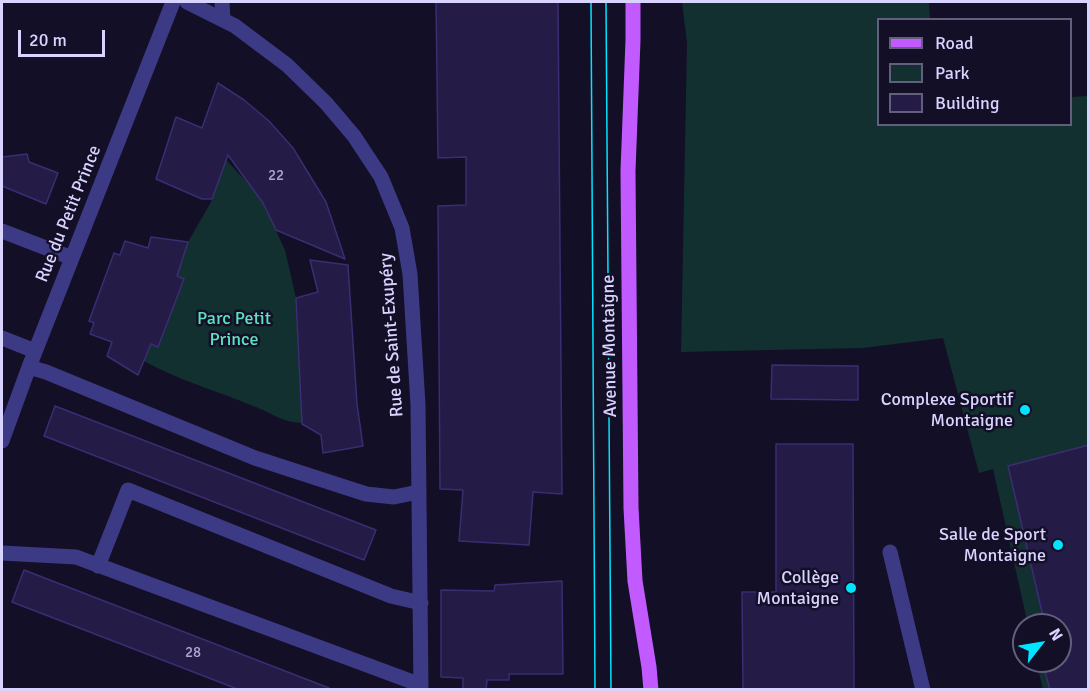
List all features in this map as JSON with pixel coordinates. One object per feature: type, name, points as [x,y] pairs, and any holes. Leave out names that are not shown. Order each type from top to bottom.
[{"type":"main road","name":"Avenue Montaigne","points":[[633,2],[628,171],[631,508],[635,581],[651,690]]},
{"type":"street","name":"Rue du Petit Prince","points":[[2,441],[35,351],[173,2]]},
{"type":"street","name":"Rue de Saint-Exupéry","points":[[187,2],[235,26],[287,65],[318,95],[354,136],[381,177],[402,228],[410,274],[418,405],[421,687]]},
{"type":"street","points":[[222,2],[223,20]]},
{"type":"street","points":[[2,231],[72,258]]},
{"type":"street","points":[[2,339],[35,351]]},
{"type":"street","points":[[29,367],[255,458],[366,494],[394,496],[418,492]]},
{"type":"street","points":[[98,566],[128,490],[391,596],[421,603]]},
{"type":"street","points":[[890,552],[923,690]]},
{"type":"street","points":[[2,553],[76,558],[421,687]]},
{"type":"green space","name":"Complexe Sportif Montaigne","points":[[682,2],[929,2],[930,18],[877,18],[877,126],[1072,126],[1072,97],[1088,96],[1088,689],[1043,689],[1039,673],[1072,673],[1072,613],[1025,613],[993,469],[979,473],[943,338],[863,348],[681,352],[687,43]]},
{"type":"green space","name":"Parc Petit Prince","points":[[226,160],[263,203],[285,250],[296,298],[302,423],[282,419],[170,374],[144,361],[151,345],[158,347],[184,280],[177,276],[188,242],[211,202]]},
{"type":"building","points":[[436,2],[558,2],[562,494],[533,492],[529,545],[459,541],[463,490],[440,489],[438,206],[466,205],[466,157],[438,158]]},
{"type":"building","points":[[218,83],[244,100],[269,121],[293,148],[326,202],[345,259],[276,230],[263,203],[228,155],[212,199],[202,199],[156,179],[176,117],[202,128]]},
{"type":"building","points":[[27,154],[29,162],[58,173],[46,204],[2,186],[2,157]]},
{"type":"building","points":[[151,237],[188,242],[177,276],[184,279],[158,347],[151,344],[138,375],[107,356],[112,342],[90,334],[94,323],[89,321],[114,253],[120,255],[125,241],[148,248]]},
{"type":"building","points":[[310,260],[348,265],[357,404],[363,446],[323,453],[321,435],[302,424],[296,298],[318,292]]},
{"type":"building","points":[[772,365],[858,366],[858,400],[771,399]]},
{"type":"building","points":[[55,406],[376,530],[364,560],[44,436]]},
{"type":"building","points":[[776,444],[853,444],[854,690],[743,690],[742,592],[776,592]]},
{"type":"building","name":"Salle de Sport Montaigne","points":[[1089,445],[1089,690],[1050,690],[1045,673],[1072,673],[1072,613],[1042,613],[1008,466]]},
{"type":"building","points":[[24,570],[329,688],[329,690],[240,690],[12,602]]},
{"type":"building","points":[[562,581],[563,674],[509,674],[509,680],[487,680],[486,690],[463,690],[463,678],[441,677],[441,590],[494,591],[495,585]]},
{"type":"tram line","points":[[591,2],[595,690]]},
{"type":"tram line","points":[[606,2],[611,690]]},
{"type":"place","name":"Complexe Sportif Montaigne","points":[[1025,410]]},
{"type":"place","name":"Salle de Sport Montaigne","points":[[1058,545]]},
{"type":"place","name":"Collège Montaigne","points":[[851,588]]}]
